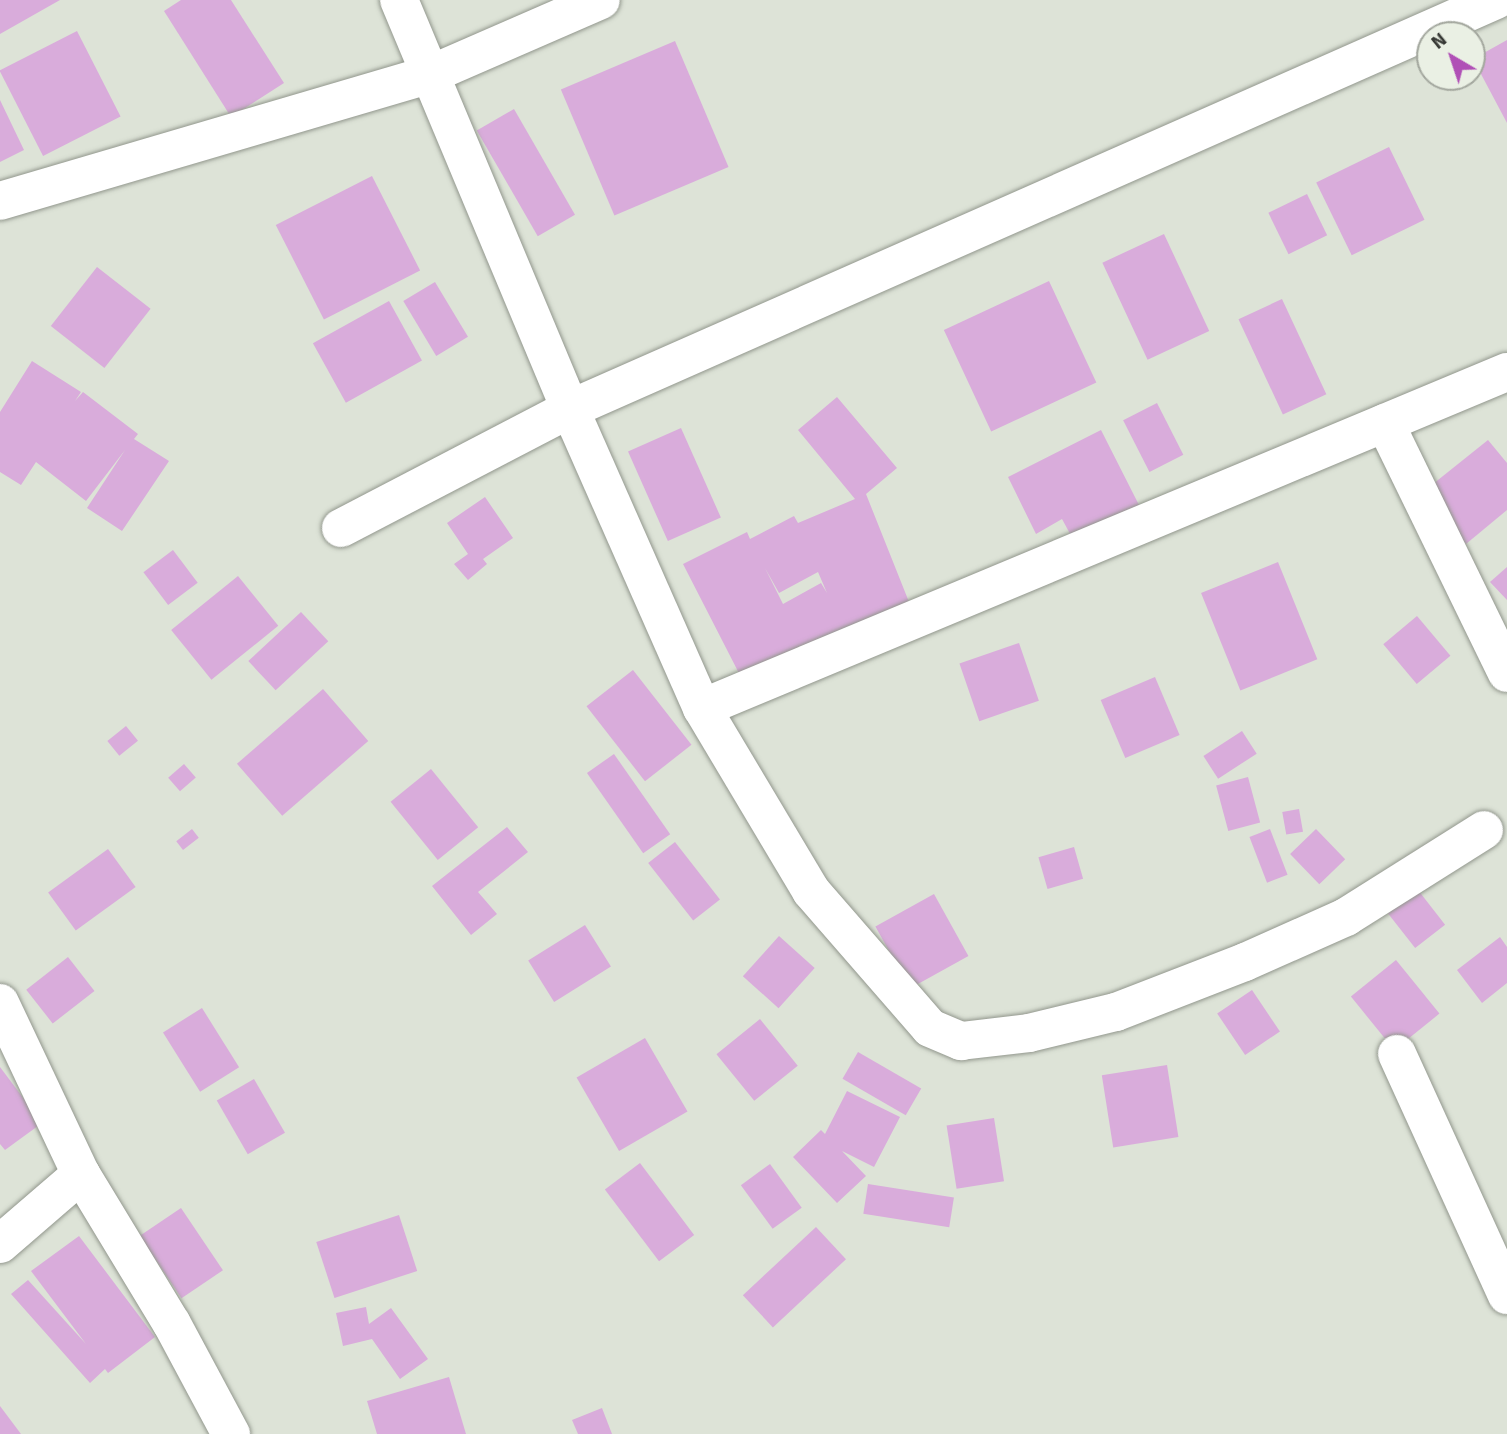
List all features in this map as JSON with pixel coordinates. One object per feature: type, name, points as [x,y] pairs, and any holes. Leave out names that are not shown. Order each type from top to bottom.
[{"type":"street","points":[[399,0],[570,409],[702,708],[811,891],[930,1028],[961,1041],[1028,1033],[1116,1012],[1245,962],[1346,917],[1484,830]]},
{"type":"street","points":[[0,201],[431,74],[601,0]]},
{"type":"street","points":[[341,528],[570,409],[1496,0]]},
{"type":"street","points":[[702,708],[1507,372]]},
{"type":"street","points":[[1385,423],[1507,673]]},
{"type":"street","points":[[0,1003],[81,1174],[172,1324],[231,1434]]},
{"type":"street","points":[[1397,1054],[1507,1295]]},
{"type":"street","points":[[0,1244],[81,1174]]},
{"type":"building","points":[[0,0],[60,0],[0,34]]},
{"type":"building","points":[[181,0],[231,0],[284,83],[231,117],[164,11]]},
{"type":"building","points":[[77,31],[121,117],[43,156],[0,70]]},
{"type":"building","points":[[1507,40],[1507,123],[1486,83],[1486,52]]},
{"type":"building","points":[[675,41],[729,167],[614,216],[561,89]]},
{"type":"building","points":[[0,100],[24,150],[0,162]]},
{"type":"building","points":[[514,109],[575,215],[538,236],[477,131]]},
{"type":"building","points":[[1389,147],[1425,220],[1352,255],[1316,183]]},
{"type":"building","points":[[372,176],[420,270],[324,319],[276,225]]},
{"type":"building","points":[[1307,194],[1327,235],[1289,254],[1268,213]]},
{"type":"building","points":[[1164,234],[1209,331],[1148,360],[1102,263]]},
{"type":"building","points":[[97,267],[151,309],[104,368],[51,326]]},
{"type":"building","points":[[1049,281],[1096,383],[991,432],[944,330]]},
{"type":"building","points":[[435,282],[468,337],[436,356],[403,301]]},
{"type":"building","points":[[1282,299],[1326,394],[1283,414],[1238,319]]},
{"type":"building","points":[[389,301],[422,360],[346,403],[313,343]]},
{"type":"building","points":[[32,361],[81,392],[75,401],[83,392],[138,434],[134,439],[169,461],[122,531],[87,508],[125,450],[86,501],[36,462],[21,485],[0,472],[0,412]]},
{"type":"building","points":[[837,397],[897,468],[866,494],[911,607],[745,685],[683,564],[747,532],[750,539],[794,516],[798,523],[855,499],[798,430]],"holes":[[[765,568],[779,593],[818,572],[827,593],[821,583],[783,604]]]},
{"type":"building","points":[[1157,403],[1183,455],[1149,472],[1123,420]]},
{"type":"building","points":[[681,428],[721,518],[668,541],[628,452]]},
{"type":"building","points":[[1101,430],[1140,507],[1074,541],[1062,519],[1036,534],[1008,477]]},
{"type":"building","points":[[1488,440],[1507,463],[1507,510],[1466,544],[1423,492]]},
{"type":"building","points":[[485,497],[513,538],[483,559],[487,564],[468,580],[454,564],[468,554],[447,523]]},
{"type":"building","points":[[173,550],[198,583],[168,605],[143,572]]},
{"type":"building","points":[[1278,562],[1317,659],[1240,690],[1201,593]]},
{"type":"building","points":[[1507,567],[1507,600],[1490,582]]},
{"type":"building","points":[[238,576],[278,626],[211,680],[171,630]]},
{"type":"building","points":[[301,612],[328,641],[276,690],[248,661]]},
{"type":"building","points":[[1417,616],[1450,656],[1417,684],[1383,644]]},
{"type":"building","points":[[1019,643],[1039,701],[979,721],[959,664]]},
{"type":"building","points":[[633,670],[691,745],[645,781],[587,706]]},
{"type":"building","points":[[1155,677],[1180,735],[1125,758],[1101,700]]},
{"type":"building","points":[[323,689],[368,741],[282,816],[237,764]]},
{"type":"building","points":[[126,726],[138,741],[119,756],[107,741]]},
{"type":"building","points":[[1242,731],[1257,754],[1218,779],[1203,756]]},
{"type":"building","points":[[614,754],[670,834],[643,853],[587,773]]},
{"type":"building","points":[[184,764],[196,778],[180,791],[168,778]]},
{"type":"building","points":[[431,769],[478,827],[438,860],[391,802]]},
{"type":"building","points":[[1248,777],[1260,822],[1228,831],[1216,786]]},
{"type":"building","points":[[1299,809],[1303,832],[1286,835],[1282,812]]},
{"type":"building","points":[[507,827],[528,852],[478,892],[497,914],[471,935],[432,886]]},
{"type":"building","points":[[192,829],[199,838],[183,850],[176,841]]},
{"type":"building","points":[[1270,829],[1288,875],[1267,883],[1249,837]]},
{"type":"building","points":[[1316,829],[1345,859],[1319,884],[1290,854]]},
{"type":"building","points":[[675,842],[720,900],[693,920],[648,863]]},
{"type":"building","points":[[1074,847],[1083,879],[1048,889],[1038,857]]},
{"type":"building","points":[[108,849],[136,887],[76,931],[48,892]]},
{"type":"building","points":[[1418,890],[1445,925],[1415,948],[1388,913]]},
{"type":"building","points":[[934,894],[968,956],[910,989],[875,926]]},
{"type":"building","points":[[585,925],[611,967],[554,1002],[528,961]]},
{"type":"building","points":[[779,936],[815,968],[779,1008],[743,976]]},
{"type":"building","points":[[1500,937],[1507,947],[1507,983],[1482,1003],[1457,970]]},
{"type":"building","points":[[68,957],[94,991],[53,1024],[26,990]]},
{"type":"building","points":[[1396,960],[1439,1014],[1394,1050],[1351,997]]},
{"type":"building","points":[[1252,990],[1280,1031],[1245,1055],[1217,1013]]},
{"type":"building","points":[[202,1008],[239,1067],[200,1092],[163,1032]]},
{"type":"building","points":[[760,1019],[798,1066],[754,1101],[716,1054]]},
{"type":"building","points":[[645,1038],[688,1112],[619,1151],[577,1078]]},
{"type":"building","points":[[858,1052],[921,1088],[906,1115],[842,1079]]},
{"type":"building","points":[[1167,1065],[1178,1137],[1113,1147],[1102,1075]]},
{"type":"building","points":[[0,1067],[42,1123],[5,1150],[0,1144]]},
{"type":"building","points":[[254,1079],[285,1133],[248,1154],[217,1100]]},
{"type":"building","points":[[847,1091],[900,1117],[874,1167],[842,1151],[866,1176],[837,1203],[793,1157],[821,1130],[825,1134]]},
{"type":"building","points":[[994,1118],[1004,1181],[957,1189],[947,1126]]},
{"type":"building","points":[[640,1163],[694,1235],[659,1261],[605,1189]]},
{"type":"building","points":[[770,1164],[802,1208],[773,1229],[741,1185]]},
{"type":"building","points":[[868,1184],[954,1198],[949,1227],[863,1214]]},
{"type":"building","points":[[181,1208],[223,1270],[181,1298],[140,1236]]},
{"type":"building","points":[[399,1215],[417,1271],[334,1298],[316,1242]]},
{"type":"building","points":[[816,1227],[846,1259],[773,1327],[743,1295]]},
{"type":"building","points":[[79,1236],[155,1337],[108,1373],[105,1369],[90,1383],[11,1294],[28,1280],[86,1344],[31,1271]]},
{"type":"building","points":[[366,1307],[369,1324],[391,1308],[428,1359],[400,1379],[372,1339],[343,1346],[336,1313]]},
{"type":"building","points":[[449,1377],[466,1434],[377,1434],[367,1401]]},
{"type":"building","points":[[0,1406],[21,1434],[0,1434]]},
{"type":"building","points":[[602,1408],[612,1434],[578,1434],[572,1420]]}]
